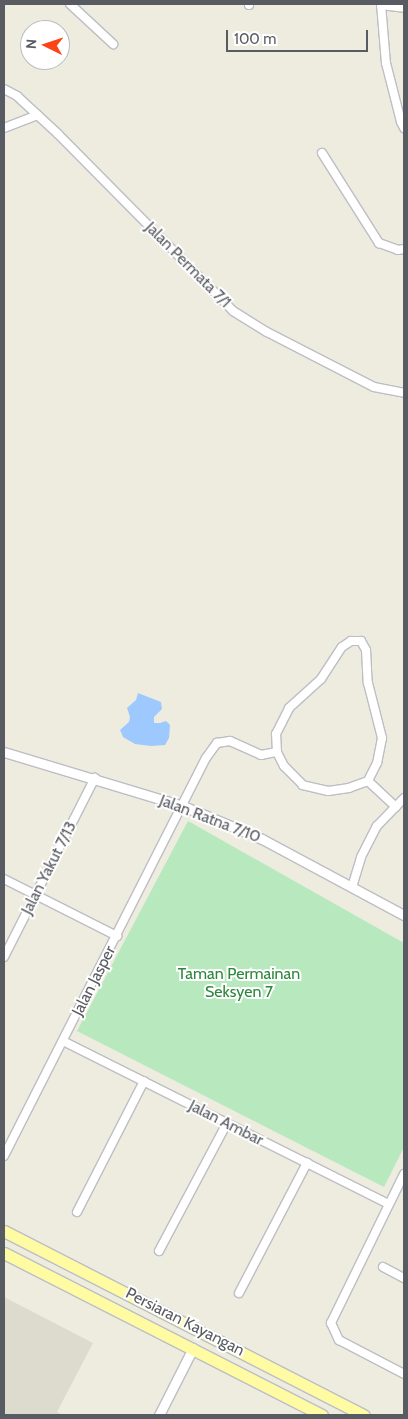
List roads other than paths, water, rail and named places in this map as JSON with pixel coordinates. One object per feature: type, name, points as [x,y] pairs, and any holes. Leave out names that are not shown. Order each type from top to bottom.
[{"type":"main road","name":"Persiaran Kayangan","points":[[4,1231],[364,1415]]},
{"type":"main road","name":"Persiaran Kayangan","points":[[4,1252],[322,1415]]},
{"type":"street","points":[[70,4],[113,44]]},
{"type":"street","points":[[404,8],[381,4],[386,63],[400,122],[404,128]]},
{"type":"street","name":"Jalan Permata 7/1","points":[[4,88],[18,96],[38,115],[232,310],[267,332],[374,387],[404,393]]},
{"type":"street","points":[[4,128],[38,115]]},
{"type":"street","points":[[322,153],[378,243],[398,250],[404,249]]},
{"type":"street","points":[[350,641],[361,641],[366,650],[368,682],[382,738],[377,763],[368,781],[350,788],[328,791],[303,785],[284,766],[277,752],[276,734],[289,708],[321,679],[342,647],[350,641]]},
{"type":"street","name":"Jalan Jasper","points":[[4,1156],[206,758],[217,743],[230,741],[261,755],[277,752]]},
{"type":"street","name":"Jalan Ratna 7/10","points":[[4,752],[183,806],[262,839],[404,915]]},
{"type":"street","name":"Jalan Yakut 7/13","points":[[4,957],[95,778]]},
{"type":"street","points":[[368,781],[396,807]]},
{"type":"street","points":[[352,887],[361,857],[377,826],[404,798]]},
{"type":"street","points":[[4,879],[116,936]]},
{"type":"street","name":"Jalan Ambar","points":[[63,1041],[389,1204]]},
{"type":"street","points":[[77,1212],[144,1082]]},
{"type":"street","points":[[159,1251],[227,1123]]},
{"type":"street","points":[[239,1293],[307,1163]]},
{"type":"street","points":[[404,1174],[331,1323],[339,1340],[404,1374]]},
{"type":"street","points":[[383,1268],[404,1278]]},
{"type":"street","points":[[159,1415],[193,1348]]},
{"type":"water","points":[[138,693],[161,702],[162,709],[154,717],[154,723],[166,721],[170,725],[169,738],[165,745],[135,744],[123,737],[120,730],[129,722],[130,717],[127,708],[136,700]]},
{"type":"park label","name":"Taman Permainan Seksyen 7","points":[[239,983]]}]
